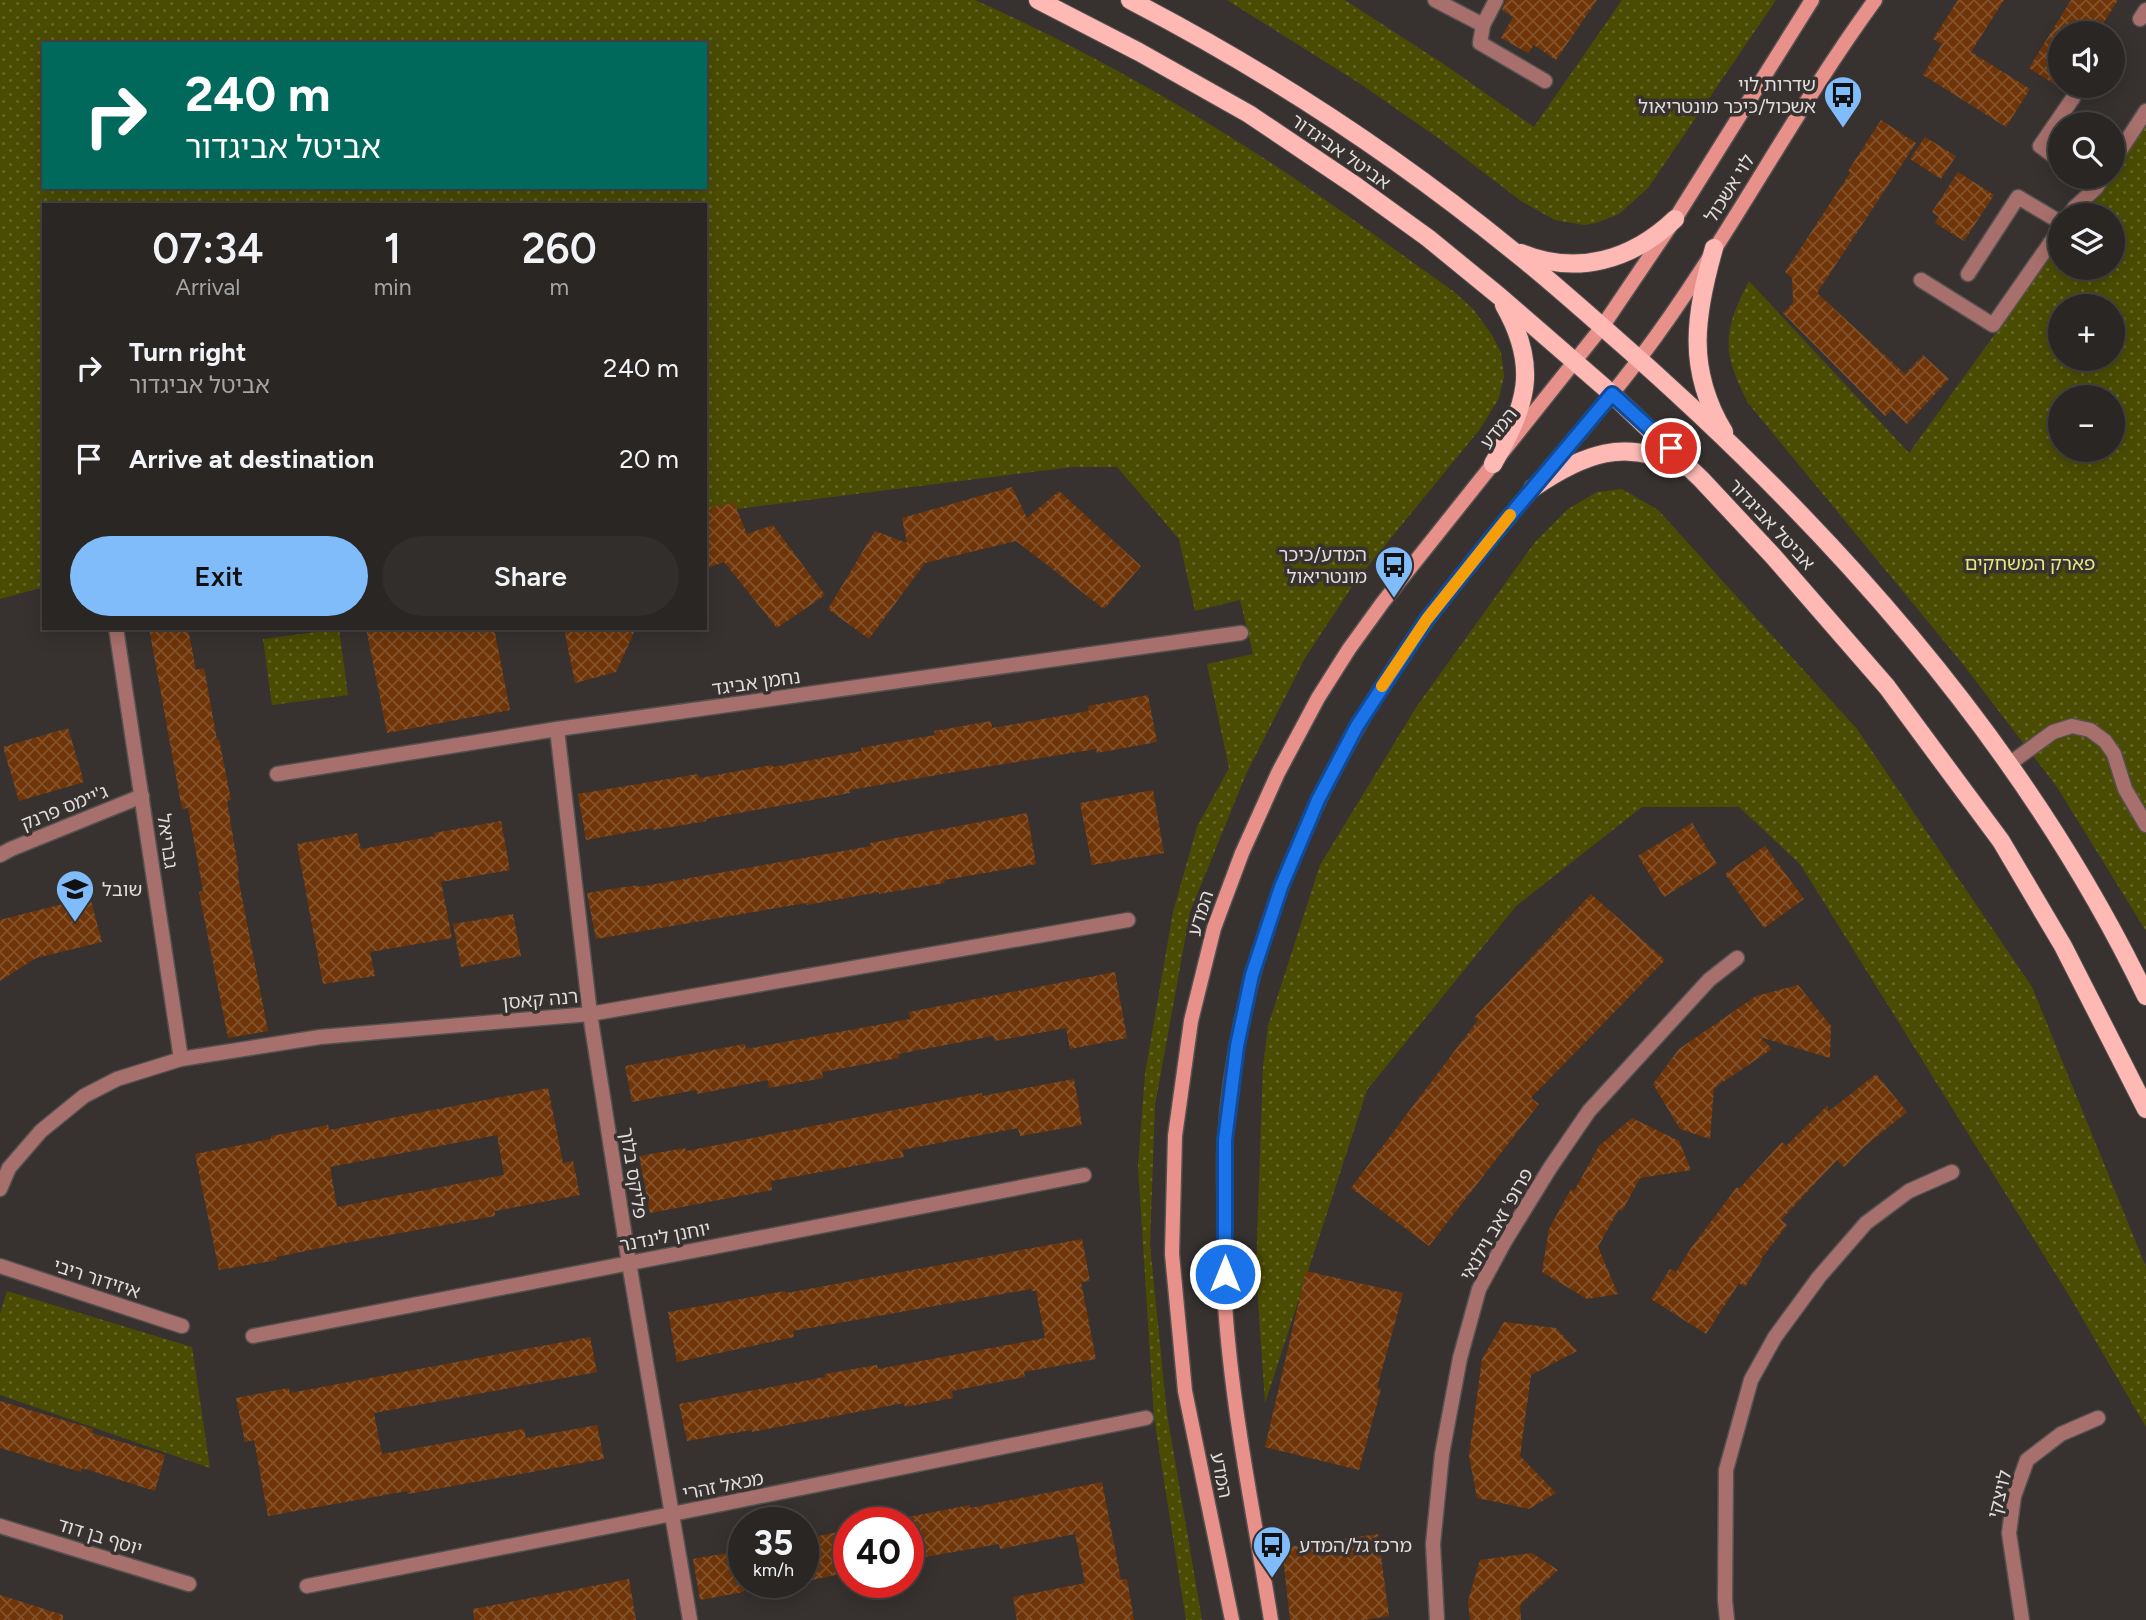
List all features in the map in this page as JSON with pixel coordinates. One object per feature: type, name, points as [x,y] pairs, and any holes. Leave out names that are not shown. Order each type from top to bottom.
[{"type":"main road","name":"אביטל אביגדור","points":[[1038,0],[1139,52],[1249,114],[1377,201],[1428,238],[1499,296],[1612,394],[1701,479],[1773,556],[1887,687],[2001,841],[2063,946],[2146,1109]]},
{"type":"main road","name":"אביטל אביגדור","points":[[1130,0],[1280,84],[1387,155],[1512,250],[1639,359],[1739,452],[1880,600],[2009,764],[2078,870],[2146,996]]},
{"type":"main road","points":[[1512,250],[1562,263],[1609,259],[1644,244],[1675,219]]},
{"type":"main road","points":[[1714,248],[1698,310],[1698,363],[1717,421],[1739,452]]},
{"type":"main road","points":[[1493,464],[1520,409],[1526,380],[1520,340],[1499,296]]},
{"type":"main road","points":[[1533,488],[1592,456],[1626,450],[1657,455],[1701,479]]},
{"type":"street","points":[[1435,0],[1483,25]]},
{"type":"street","points":[[1496,0],[1483,25],[1480,43],[1545,81]]},
{"type":"street","name":"לוי אשכול","points":[[1602,327],[1675,219],[1812,0]]},
{"type":"street","name":"לוי אשכול","points":[[1612,394],[1714,248],[1825,71],[1875,0]]},
{"type":"street","points":[[2063,112],[2073,98]]},
{"type":"street","points":[[2125,143],[2146,111]]},
{"type":"street","points":[[2048,134],[2040,146],[2048,152]]},
{"type":"street","points":[[2079,203],[2093,189]]},
{"type":"street","points":[[1968,274],[2018,197],[2048,215]]},
{"type":"street","points":[[1921,281],[1993,325],[2048,246]]},
{"type":"street","name":"המדע","points":[[1232,1620],[1185,1391],[1172,1254],[1175,1136],[1191,1021],[1214,928],[1242,853],[1278,773],[1318,698],[1349,649],[1383,602],[1602,327]]},
{"type":"street","name":"המדע","points":[[1271,1620],[1234,1394],[1225,1301],[1225,1140],[1237,1046],[1252,975],[1281,887],[1318,800],[1357,726],[1427,619],[1612,394]]},
{"type":"street","name":"גבריאל","points":[[116,630],[181,1059]]},
{"type":"street","name":"נחמן אביגד","points":[[277,774],[557,729],[1241,633]]},
{"type":"street","points":[[2009,764],[2053,732],[2072,726],[2090,730],[2105,741],[2114,754],[2125,789],[2146,825]]},
{"type":"street","name":"פליקס בלוך","points":[[557,729],[590,1014],[690,1620]]},
{"type":"street","name":"ג'יימס פרנק","points":[[0,855],[142,796]]},
{"type":"street","name":"רנה קאסן","points":[[0,1189],[9,1168],[41,1131],[84,1096],[117,1079],[181,1059],[320,1037],[590,1014],[1128,920]]},
{"type":"street","name":"פרופ' זאב וילנאי","points":[[1437,1620],[1433,1544],[1441,1454],[1460,1358],[1479,1289],[1543,1179],[1589,1111],[1709,980],[1737,958]]},
{"type":"street","points":[[1727,1620],[1724,1573],[1726,1470],[1751,1380],[1782,1327],[1819,1277],[1866,1223],[1909,1191],[1952,1172]]},
{"type":"street","name":"יוחנן לינדנר","points":[[253,1336],[1084,1175]]},
{"type":"street","name":"איזידור ריבי","points":[[0,1266],[182,1326]]},
{"type":"street","name":"מכאל זהרי","points":[[307,1586],[1146,1418]]},
{"type":"street","name":"לויצקי","points":[[2022,1620],[2009,1533],[2014,1496],[2027,1460],[2060,1434],[2098,1418]]},
{"type":"street","name":"יוסף בן דוד","points":[[0,1526],[189,1584]]},
{"type":"green space","points":[[0,0],[975,0],[1101,62],[1222,132],[1301,183],[1453,291],[1473,309],[1501,353],[1504,376],[1499,398],[1480,429],[1355,582],[1305,658],[1246,774],[1190,912],[1155,1105],[1150,1245],[1167,1414],[1202,1620],[1186,1620],[1154,1417],[1138,1166],[1145,1074],[1173,912],[1197,827],[1229,768],[1207,664],[1253,654],[1240,600],[1195,611],[1179,539],[1117,467],[1072,467],[707,513],[707,203],[42,203],[42,588],[0,599]]},
{"type":"green space","points":[[1227,0],[1345,0],[1534,127],[1622,0],[1776,0],[1648,188],[1619,214],[1584,225],[1555,220],[1521,201],[1441,140],[1359,83]]},
{"type":"green space","name":"פארק המשחקים","points":[[2146,125],[2146,931],[2057,787],[1962,663],[1748,403],[1733,370],[1730,356],[1730,329],[1749,281],[1909,453],[2048,261],[2048,280],[2125,280],[2125,203],[2090,203],[2099,189],[2125,189],[2125,153]]},
{"type":"green space","points":[[1622,489],[1658,510],[1857,729],[2032,987],[2146,1267],[2146,1427],[2070,1297],[1800,864],[1739,807],[1642,807],[1516,906],[1367,1090],[1265,1403],[1256,1270],[1263,1067],[1268,1026],[1320,865],[1417,706],[1535,542],[1568,509],[1597,492]]},
{"type":"green space","points":[[339,630],[348,695],[272,705],[263,639]]},
{"type":"green space","points":[[7,1291],[192,1347],[210,1468],[0,1395],[0,1314]]},
{"type":"building","points":[[1506,0],[1597,0],[1556,60],[1534,45],[1528,53],[1501,38],[1513,17],[1502,10]]},
{"type":"building","points":[[1958,0],[2004,0],[1971,52],[2030,89],[2006,127],[1923,75],[1942,44],[1933,39]]},
{"type":"building","points":[[2071,0],[2118,0],[2105,21],[2058,21]]},
{"type":"building","points":[[2048,37],[2048,80],[2029,68]]},
{"type":"building","points":[[1881,120],[1916,143],[1817,293],[1905,374],[1923,355],[1949,379],[1907,424],[1892,410],[1885,416],[1783,313],[1793,303],[1792,278],[1785,272]]},
{"type":"building","points":[[1925,137],[1956,156],[1941,179],[1910,159]]},
{"type":"building","points":[[1958,172],[1994,195],[1964,241],[1935,223],[1939,217],[1932,212]]},
{"type":"building","points":[[1012,487],[1027,518],[1059,491],[1141,566],[1104,609],[1016,541],[925,563],[869,639],[828,609],[875,531],[907,543],[902,518]]},
{"type":"building","points":[[734,503],[747,534],[773,525],[825,595],[777,628],[724,562],[707,568],[707,508]]},
{"type":"building","points":[[149,630],[188,630],[196,670],[204,668],[231,800],[227,801],[237,872],[268,1031],[228,1038],[199,892],[203,891],[188,808],[182,809]]},
{"type":"building","points":[[366,630],[494,630],[510,710],[387,733]]},
{"type":"building","points":[[564,630],[635,630],[616,672],[575,683]]},
{"type":"building","points":[[1148,695],[1157,742],[943,774],[850,790],[850,793],[706,819],[707,821],[586,840],[578,794],[698,774],[699,778],[772,765],[773,767],[935,735],[934,731],[991,721],[992,728],[1089,711],[1088,706]]},
{"type":"building","points":[[68,728],[84,782],[19,801],[3,747]]},
{"type":"building","points":[[1153,790],[1164,853],[1092,865],[1080,803]]},
{"type":"building","points":[[1027,813],[1036,864],[944,880],[945,883],[807,905],[806,903],[596,939],[587,893],[638,885],[639,887],[871,846],[870,843]]},
{"type":"building","points":[[501,821],[510,870],[441,882],[452,938],[370,952],[375,976],[323,984],[297,844],[357,833],[361,849]]},
{"type":"building","points":[[1692,823],[1717,864],[1664,897],[1638,856]]},
{"type":"building","points":[[1765,846],[1804,899],[1764,928],[1725,874]]},
{"type":"building","points":[[1591,894],[1665,960],[1531,1098],[1539,1104],[1429,1246],[1351,1188],[1478,1020],[1475,1017]]},
{"type":"building","points":[[90,897],[102,942],[36,958],[0,981],[0,920]]},
{"type":"building","points":[[513,914],[521,956],[461,967],[453,924]]},
{"type":"building","points":[[1115,972],[1127,1038],[1070,1049],[1066,1028],[995,1041],[993,1036],[898,1054],[899,1058],[822,1072],[823,1078],[769,1088],[768,1080],[697,1094],[696,1090],[632,1102],[625,1066],[745,1044],[746,1049],[910,1019],[909,1012]]},
{"type":"building","points":[[1798,985],[1831,1026],[1830,1058],[1760,1037],[1772,1049],[1714,1088],[1710,1139],[1680,1129],[1653,1084],[1679,1049],[1756,996]]},
{"type":"building","points":[[1876,1074],[1907,1112],[1844,1167],[1837,1160],[1781,1220],[1787,1225],[1761,1259],[1745,1287],[1739,1283],[1706,1334],[1651,1299],[1670,1269],[1676,1272],[1737,1187],[1739,1189],[1782,1142],[1786,1146],[1828,1105],[1828,1112]]},
{"type":"building","points":[[1074,1079],[1082,1125],[1020,1136],[1018,1128],[902,1150],[904,1157],[771,1181],[772,1190],[650,1213],[639,1156],[685,1148],[686,1151],[982,1093],[982,1096]]},
{"type":"building","points":[[548,1088],[563,1163],[573,1161],[580,1195],[495,1211],[495,1216],[345,1243],[276,1257],[277,1260],[219,1270],[195,1154],[328,1125],[329,1130]],"holes":[[[497,1135],[504,1175],[337,1207],[330,1167]]]},
{"type":"building","points":[[1632,1118],[1679,1141],[1691,1170],[1640,1178],[1598,1247],[1618,1294],[1587,1299],[1542,1272],[1549,1229],[1599,1146]]},
{"type":"building","points":[[1082,1239],[1090,1281],[1081,1282],[1096,1359],[1024,1372],[1025,1377],[952,1391],[953,1398],[905,1407],[904,1403],[752,1432],[687,1441],[679,1404],[825,1377],[825,1374],[877,1365],[878,1369],[1045,1338],[1036,1291],[1031,1289],[793,1331],[794,1337],[677,1362],[668,1312]]},
{"type":"building","points":[[1306,1271],[1403,1293],[1377,1388],[1381,1389],[1359,1470],[1265,1447]]},
{"type":"building","points":[[1504,1322],[1556,1328],[1577,1351],[1531,1375],[1520,1456],[1556,1493],[1529,1509],[1477,1498],[1469,1456],[1482,1359]]},
{"type":"building","points":[[590,1337],[597,1372],[374,1413],[382,1454],[524,1429],[526,1438],[597,1425],[604,1459],[268,1516],[254,1440],[245,1442],[236,1398],[289,1388],[290,1393]]},
{"type":"building","points":[[0,1401],[93,1429],[92,1433],[165,1455],[155,1491],[82,1468],[81,1472],[0,1448]]},
{"type":"building","points":[[1102,1482],[1121,1580],[1127,1579],[1134,1620],[1017,1620],[1013,1597],[1085,1583],[1075,1534],[1000,1549],[999,1544],[924,1557],[924,1514],[970,1505],[970,1508]]},
{"type":"building","points":[[833,1533],[833,1575],[819,1579],[819,1536]]},
{"type":"building","points":[[1378,1534],[1389,1616],[1364,1620],[1290,1620],[1282,1548]]},
{"type":"building","points":[[728,1553],[728,1595],[700,1600],[693,1559]]},
{"type":"building","points":[[1532,1553],[1558,1570],[1520,1605],[1521,1620],[1470,1620],[1468,1601],[1480,1560]]},
{"type":"building","points":[[629,1579],[636,1620],[474,1620],[473,1609]]},
{"type":"building","points":[[0,1595],[63,1615],[63,1620],[0,1620]]},
{"type":"slow traffic","points":[[1382,686],[1427,619],[1510,515]]},
{"type":"place","name":"שדרות לוי אשכול/כיכר מונטריאול","points":[[1843,129]]},
{"type":"place","name":"המדע/כיכר מונטריאול","points":[[1394,599]]},
{"type":"place","name":"שובל","points":[[75,923]]},
{"type":"place","name":"מרכז גל/המדע","points":[[1272,1579]]},
{"type":"route","points":[[1225,1274],[1225,1140],[1237,1046],[1252,975],[1281,887],[1318,800],[1357,726],[1396,664],[1452,586],[1612,394],[1671,448]]}]
